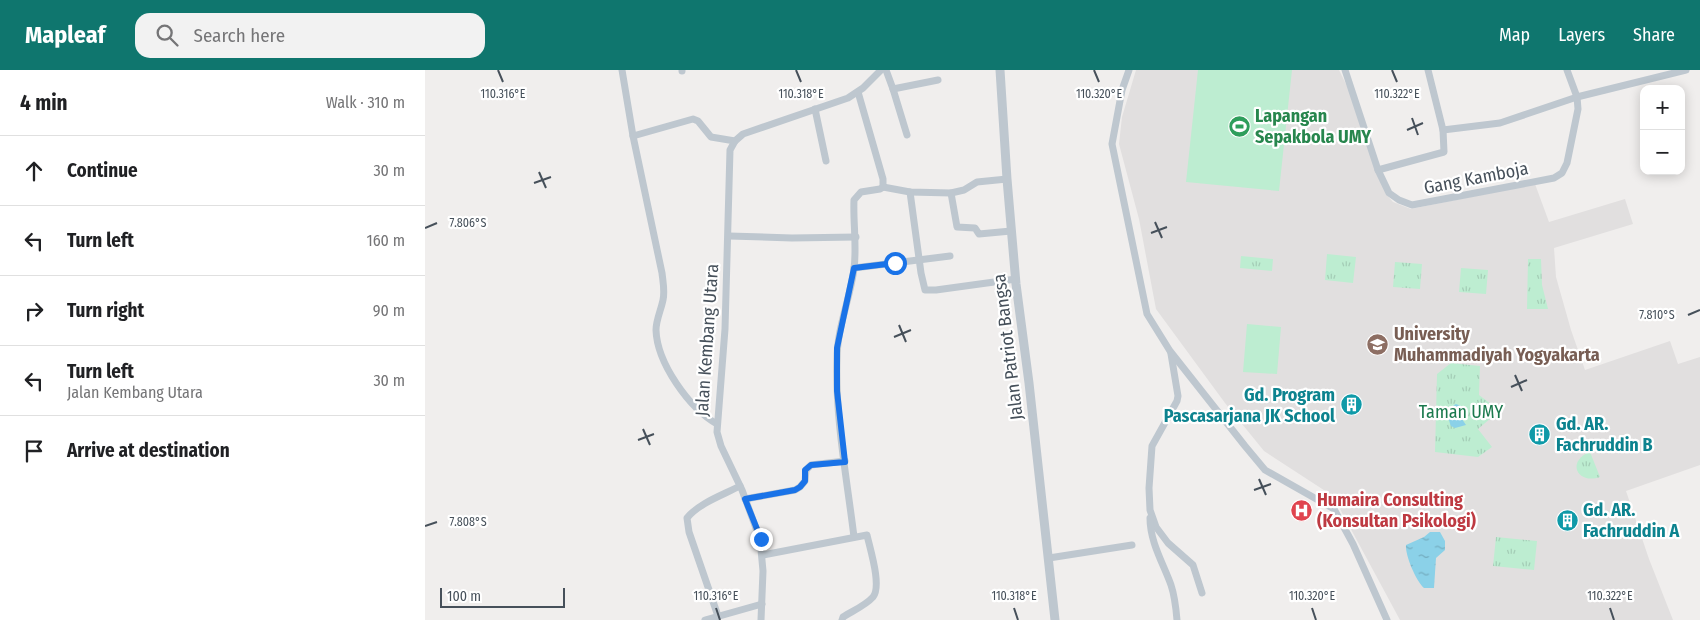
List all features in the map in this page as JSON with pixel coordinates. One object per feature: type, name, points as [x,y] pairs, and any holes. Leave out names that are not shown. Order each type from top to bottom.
[{"type":"street","points":[[621,70],[662,273],[664,295],[656,331],[664,363],[677,385],[706,416],[717,424]]},
{"type":"street","points":[[633,136],[693,119],[698,120],[711,137],[735,141],[743,134],[848,98],[858,92],[881,70]]},
{"type":"street","points":[[886,70],[907,135]]},
{"type":"street","name":"Jalan Patriot Bangsa","points":[[1001,70],[1011,231],[1055,620]]},
{"type":"street","points":[[1129,70],[1122,90],[1112,144],[1147,311],[1170,351],[1265,470],[1334,510],[1353,544],[1387,620]]},
{"type":"street","name":"Gang Kamboja","points":[[1345,70],[1378,170],[1389,193],[1399,200],[1412,205],[1554,178],[1561,173],[1567,164],[1578,109],[1577,97]]},
{"type":"street","points":[[1378,170],[1444,152],[1443,130],[1428,70]]},
{"type":"street","points":[[1567,70],[1577,97]]},
{"type":"street","points":[[1443,130],[1501,123],[1577,97],[1655,74],[1686,70]]},
{"type":"street","points":[[893,89],[938,80]]},
{"type":"street","points":[[858,92],[883,179],[883,187]]},
{"type":"street","points":[[815,109],[826,161]]},
{"type":"street","name":"Jalan Kembang Utara","points":[[735,141],[730,156],[729,236],[723,362],[717,424],[719,440],[761,539],[763,555],[761,620]]},
{"type":"street","points":[[854,537],[837,391],[837,348],[854,268],[856,237],[855,197],[861,192],[883,187],[911,192],[951,193],[964,190],[977,182],[1007,179]]},
{"type":"street","points":[[911,192],[924,288],[927,290],[1016,279]]},
{"type":"street","points":[[951,193],[957,227],[975,228],[979,234],[1011,231]]},
{"type":"street","points":[[729,236],[792,238],[856,237]]},
{"type":"street","points":[[854,268],[950,256]]},
{"type":"street","points":[[1170,351],[1178,396],[1152,446],[1149,488],[1151,532],[1156,551],[1175,600],[1177,620]]},
{"type":"street","points":[[745,499],[797,489],[805,481],[805,470],[811,465],[845,462]]},
{"type":"street","points":[[718,616],[689,532],[687,518],[691,513],[740,486]]},
{"type":"street","points":[[1150,510],[1156,527],[1168,543],[1193,565],[1201,593]]},
{"type":"street","points":[[763,555],[867,535],[876,582],[876,592],[869,601],[843,617],[842,620]]},
{"type":"street","points":[[1049,558],[1132,546]]},
{"type":"street","points":[[705,620],[762,604]]},
{"type":"shaded area","name":"University Muhammadiyah Yogyakarta","points":[[1136,70],[1339,70],[1349,90],[1386,194],[1393,202],[1411,209],[1535,184],[1549,222],[1625,199],[1633,224],[1554,248],[1556,277],[1585,370],[1670,341],[1678,364],[1700,357],[1700,465],[1626,491],[1649,559],[1673,620],[1400,620],[1333,496],[1264,451],[1225,403],[1156,309],[1139,219],[1119,144],[1122,117]]},
{"type":"green space","name":"Lapangan Sepakbola UMY","points":[[1198,70],[1292,70],[1279,191],[1186,182]]},
{"type":"green space","points":[[1327,254],[1356,257],[1353,283],[1325,280]]},
{"type":"green space","points":[[1241,256],[1273,259],[1272,271],[1240,268]]},
{"type":"green space","points":[[1528,259],[1541,259],[1542,285],[1548,309],[1527,309]]},
{"type":"green space","points":[[1395,262],[1422,264],[1420,289],[1393,287]]},
{"type":"green space","points":[[1461,268],[1488,270],[1486,294],[1459,292]]},
{"type":"green space","points":[[1247,324],[1281,327],[1277,374],[1243,372]]},
{"type":"green space","name":"Taman UMY","points":[[1451,363],[1480,366],[1479,395],[1491,404],[1491,418],[1478,429],[1492,447],[1478,457],[1435,452],[1437,374]]},
{"type":"green space","points":[[1590,452],[1600,477],[1592,479],[1585,478],[1577,471],[1578,461]]},
{"type":"green space","points":[[1496,537],[1537,541],[1534,570],[1493,566]]},
{"type":"water","points":[[1456,404],[1461,406],[1460,416],[1466,425],[1455,428],[1451,426],[1449,411]]},
{"type":"water","points":[[1430,532],[1440,532],[1445,541],[1445,550],[1436,558],[1434,588],[1424,588],[1412,568],[1407,555],[1406,545],[1424,537]]},
{"type":"place","name":"Lapangan Sepakbola UMY","points":[[1239,126]]},
{"type":"place","name":"University Muhammadiyah Yogyakarta","points":[[1378,344]]},
{"type":"place","name":"Gd. Program Pascasarjana JK School","points":[[1351,405]]},
{"type":"place","name":"Gd. AR. Fachruddin B","points":[[1540,434]]},
{"type":"place","name":"Humaira Consulting (Konsultan Psikologi)","points":[[1301,510]]},
{"type":"place","name":"Gd. AR. Fachruddin A","points":[[1567,520]]},
{"type":"route","points":[[761,539],[745,499],[797,489],[805,481],[805,470],[811,465],[845,462],[837,391],[837,348],[848,304],[854,268],[895,263]]}]
